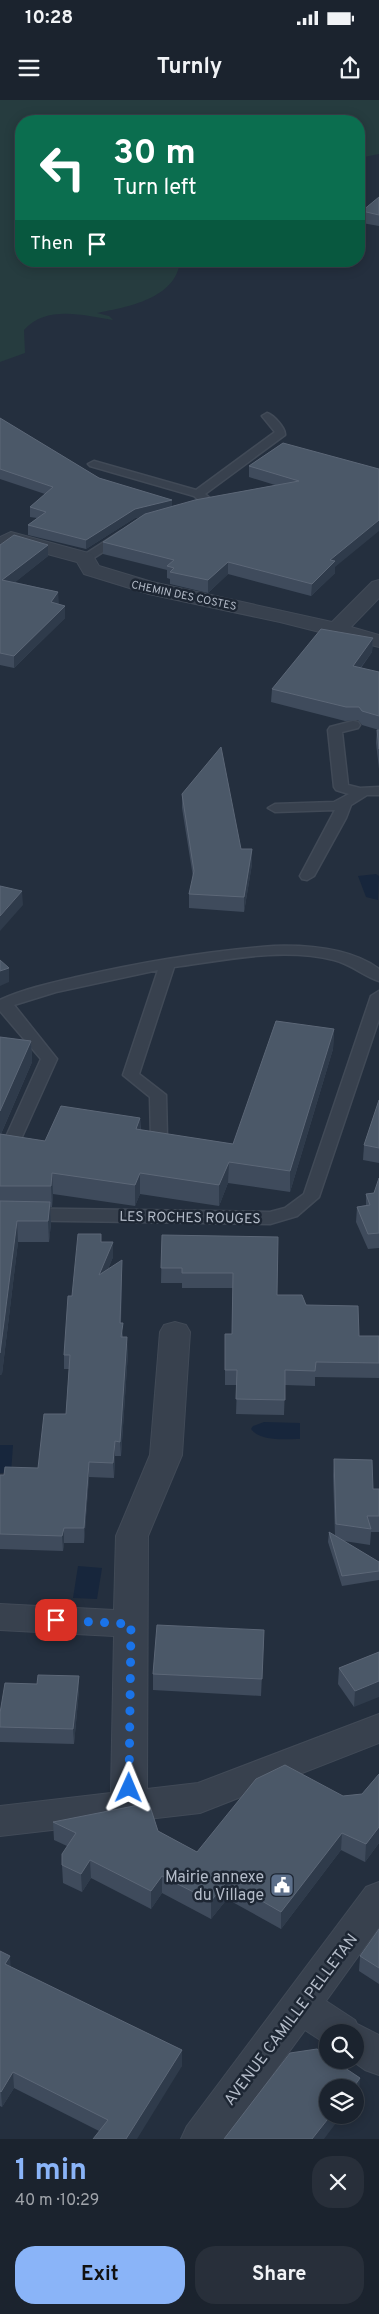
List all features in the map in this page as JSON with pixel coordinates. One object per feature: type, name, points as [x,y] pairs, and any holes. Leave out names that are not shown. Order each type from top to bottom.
[{"type":"street","name":"CHEMIN DES COSTES","points":[[0,546],[11,538],[85,558],[91,570],[121,581],[168,593],[279,615],[379,641]]},
{"type":"street","points":[[336,630],[379,586]]},
{"type":"street","points":[[129,1806],[132,1536],[166,1456],[175,1332]]},
{"type":"street","points":[[0,1617],[131,1624]]},
{"type":"street","points":[[0,1821],[200,1798],[379,1728]]},
{"type":"street","name":"AVENUE CAMILLE PELLETAN","points":[[201,2139],[379,1898]]},
{"type":"street","points":[[301,2006],[329,2024]]},
{"type":"street","points":[[364,2047],[379,2057]]},
{"type":"lane","points":[[198,494],[281,433],[267,416]]},
{"type":"lane","points":[[94,464],[198,494],[207,501],[184,511]]},
{"type":"lane","points":[[85,558],[132,528]]},
{"type":"lane","points":[[354,725],[335,730],[341,787],[358,792],[379,791]]},
{"type":"lane","points":[[307,876],[339,818],[344,804],[358,792]]},
{"type":"lane","points":[[275,808],[344,804]]},
{"type":"lane","points":[[13,1139],[49,1059],[2,1005],[31,992],[168,963],[282,950],[316,953],[349,959],[369,967],[379,976]]},
{"type":"lane","points":[[159,1138],[158,1095],[131,1075],[168,963]]},
{"type":"lane","name":"LES ROCHES ROUGES","points":[[0,1214],[270,1218],[291,1212],[312,1197],[379,996]]},
{"type":"green space","points":[[0,100],[379,100],[379,154],[365,157],[365,115],[15,115],[15,267],[179,267],[177,274],[170,284],[160,293],[135,304],[97,313],[109,316],[113,320],[66,314],[43,317],[33,322],[24,330],[25,353],[0,362]]},
{"type":"water","points":[[376,874],[379,876],[378,900],[366,897],[358,876]]},
{"type":"water","points":[[264,1422],[300,1423],[300,1439],[267,1438],[260,1436],[251,1429],[253,1426]]},
{"type":"water","points":[[0,1445],[13,1445],[11,1473],[0,1473]]},
{"type":"water","points":[[78,1566],[102,1568],[97,1599],[73,1598]]},
{"type":"building","points":[[379,197],[379,215],[365,212],[365,209]]},
{"type":"building","points":[[0,418],[99,478],[172,500],[135,509],[86,540],[28,525],[46,512],[30,507],[53,487],[0,469]]},
{"type":"building","points":[[283,443],[379,469],[379,520],[330,560],[335,561],[312,584],[228,562],[208,580],[170,572],[174,568],[167,566],[174,560],[103,542],[145,514],[195,500],[299,481],[249,466]]},
{"type":"building","points":[[14,535],[48,545],[2,580],[58,592],[51,602],[65,606],[14,656],[0,653],[0,545]]},
{"type":"building","points":[[321,629],[373,638],[353,666],[379,672],[379,716],[362,711],[359,707],[346,707],[272,689]]},
{"type":"building","points":[[377,730],[379,730],[379,749]]},
{"type":"building","points":[[221,747],[241,849],[252,849],[244,897],[189,894],[194,871],[182,794]]},
{"type":"building","points":[[0,886],[22,891],[0,916]]},
{"type":"building","points":[[0,960],[9,968],[0,971]]},
{"type":"building","points":[[276,1021],[334,1029],[290,1171],[229,1162],[219,1185],[140,1173],[135,1185],[52,1173],[51,1186],[0,1186],[0,1134],[45,1141],[61,1106],[140,1118],[136,1129],[233,1144]]},
{"type":"building","points":[[0,1037],[31,1041],[0,1111]]},
{"type":"building","points":[[379,1100],[379,1148],[364,1145]]},
{"type":"building","points":[[379,1178],[379,1233],[368,1234],[357,1207],[370,1205],[366,1194],[374,1193]]},
{"type":"building","points":[[0,1201],[50,1202],[48,1221],[17,1221],[0,1353]]},
{"type":"building","points":[[78,1234],[101,1234],[101,1242],[113,1242],[99,1275],[122,1260],[120,1323],[123,1323],[121,1337],[127,1337],[120,1442],[115,1441],[113,1463],[89,1462],[84,1528],[64,1528],[62,1536],[0,1534],[0,1475],[4,1475],[5,1467],[38,1468],[44,1414],[66,1414],[70,1355],[64,1355],[68,1296],[72,1296]]},
{"type":"building","points":[[162,1235],[278,1237],[277,1295],[302,1295],[306,1305],[358,1306],[359,1336],[379,1336],[379,1363],[316,1362],[315,1371],[285,1370],[285,1400],[236,1399],[237,1370],[225,1370],[225,1334],[232,1334],[233,1273],[182,1273],[182,1268],[161,1268]]},
{"type":"building","points":[[334,1459],[372,1460],[373,1489],[379,1489],[379,1516],[367,1516],[371,1529],[336,1524]]},
{"type":"building","points":[[329,1532],[379,1562],[379,1571],[342,1576]]},
{"type":"building","points":[[157,1625],[264,1630],[262,1679],[153,1674]]},
{"type":"building","points":[[379,1652],[379,1681],[355,1691],[339,1668]]},
{"type":"building","points":[[38,1675],[79,1676],[73,1729],[0,1727],[0,1713],[5,1683],[37,1684]]},
{"type":"building","points":[[285,1765],[343,1796],[362,1794],[379,1774],[379,1827],[366,1844],[342,1833],[281,1912],[227,1881],[211,1901],[162,1876],[151,1891],[90,1860],[81,1874],[62,1865],[62,1854],[76,1833],[53,1822],[149,1803],[158,1831],[197,1852],[256,1779]]},
{"type":"building","points":[[379,1929],[379,1968],[360,1956]]},
{"type":"building","points":[[0,1951],[10,1956],[5,1964],[182,2050],[126,2139],[93,2139],[108,2120],[13,2072],[0,2091]]},
{"type":"building","points":[[317,2049],[319,2050],[319,2069],[346,2069],[360,2078],[319,2079],[319,2124],[324,2124],[312,2139],[224,2139],[290,2053]]},
{"type":"place","name":"Mairie annexe du Village","points":[[282,1885]]},
{"type":"route","points":[[56,1620],[131,1624],[129,1788]]}]
